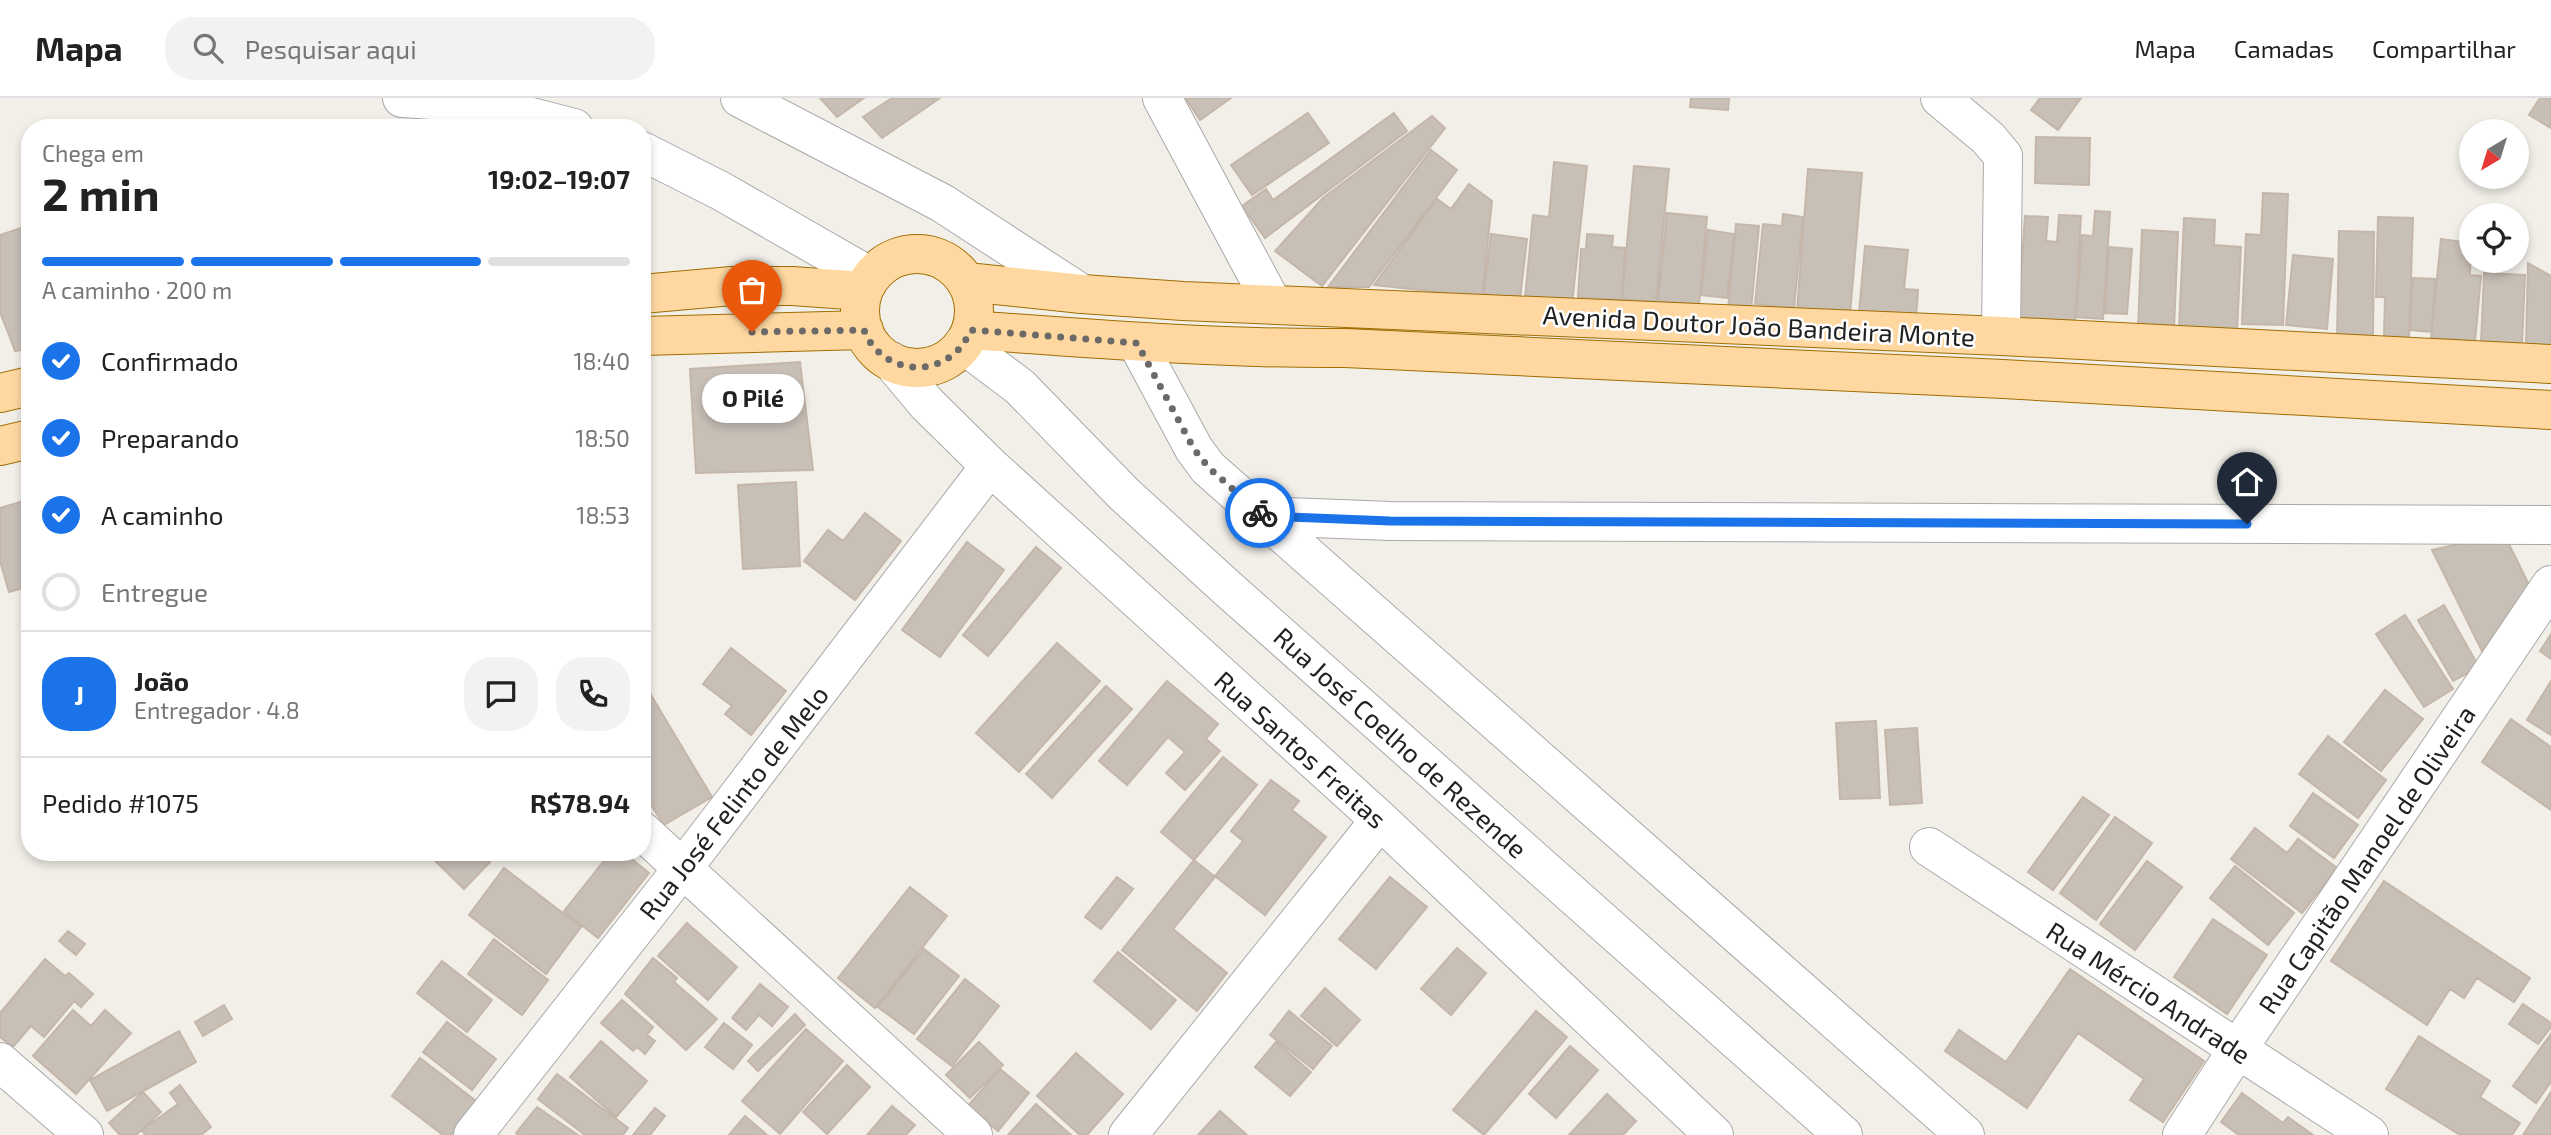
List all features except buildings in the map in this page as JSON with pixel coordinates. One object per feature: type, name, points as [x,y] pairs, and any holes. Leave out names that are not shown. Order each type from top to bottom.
[{"type":"main road","points":[[912,254],[928,255],[943,260],[967,282],[973,303],[967,337],[952,356],[938,364],[914,367],[891,361],[878,352],[868,339],[860,308],[867,284],[882,265],[912,254]]},
{"type":"main road","name":"Avenida Doutor João Bandeira Monte","points":[[967,282],[1083,295],[1183,301],[2551,363]]},
{"type":"main road","points":[[651,293],[732,286],[867,284]]},
{"type":"main road","points":[[651,335],[864,330]]},
{"type":"main road","name":"Avenida Doutor João Bandeira Monte","points":[[967,337],[1263,349],[1345,348],[1990,378],[2551,410]]},
{"type":"main road","points":[[0,393],[21,388]]},
{"type":"main road","points":[[0,446],[21,441]]},
{"type":"street","points":[[402,98],[477,103],[539,119]]},
{"type":"street","points":[[740,98],[942,203],[1083,295]]},
{"type":"street","points":[[1162,98],[1272,303]]},
{"type":"street","points":[[1940,98],[1989,138],[2003,156],[2001,336]]},
{"type":"street","points":[[651,156],[721,191],[867,284]]},
{"type":"street","name":"Rua José Coelho de Rezende","points":[[967,337],[1020,387],[1124,494],[1227,588],[1843,1135]]},
{"type":"street","points":[[1137,343],[1194,449],[1209,468],[1965,1135]]},
{"type":"street","name":"Rua Santos Freitas","points":[[891,361],[927,404],[990,466],[1380,820],[1714,1135]]},
{"type":"street","name":"Rua José Felinto de Melo","points":[[473,1135],[684,868],[990,466]]},
{"type":"street","points":[[1264,516],[1390,521],[2551,525]]},
{"type":"street","name":"Rua Capitão Manoel de Oliveira","points":[[2182,1135],[2237,1049],[2551,585]]},
{"type":"street","points":[[1128,1135],[1380,820]]},
{"type":"street","points":[[651,839],[973,1135]]},
{"type":"street","name":"Rua Mércio Andrade","points":[[1929,848],[2369,1135]]},
{"type":"street","points":[[0,1062],[84,1135]]},
{"type":"way so far","points":[[752,332],[864,330],[878,352],[891,361],[922,367],[938,364],[952,356],[971,330],[1137,343],[1194,449],[1209,468],[1260,513]]},
{"type":"place","name":"O Pilé","points":[[752,332]]},
{"type":"route","points":[[1260,513],[1264,516],[1390,521],[2247,524]]}]
